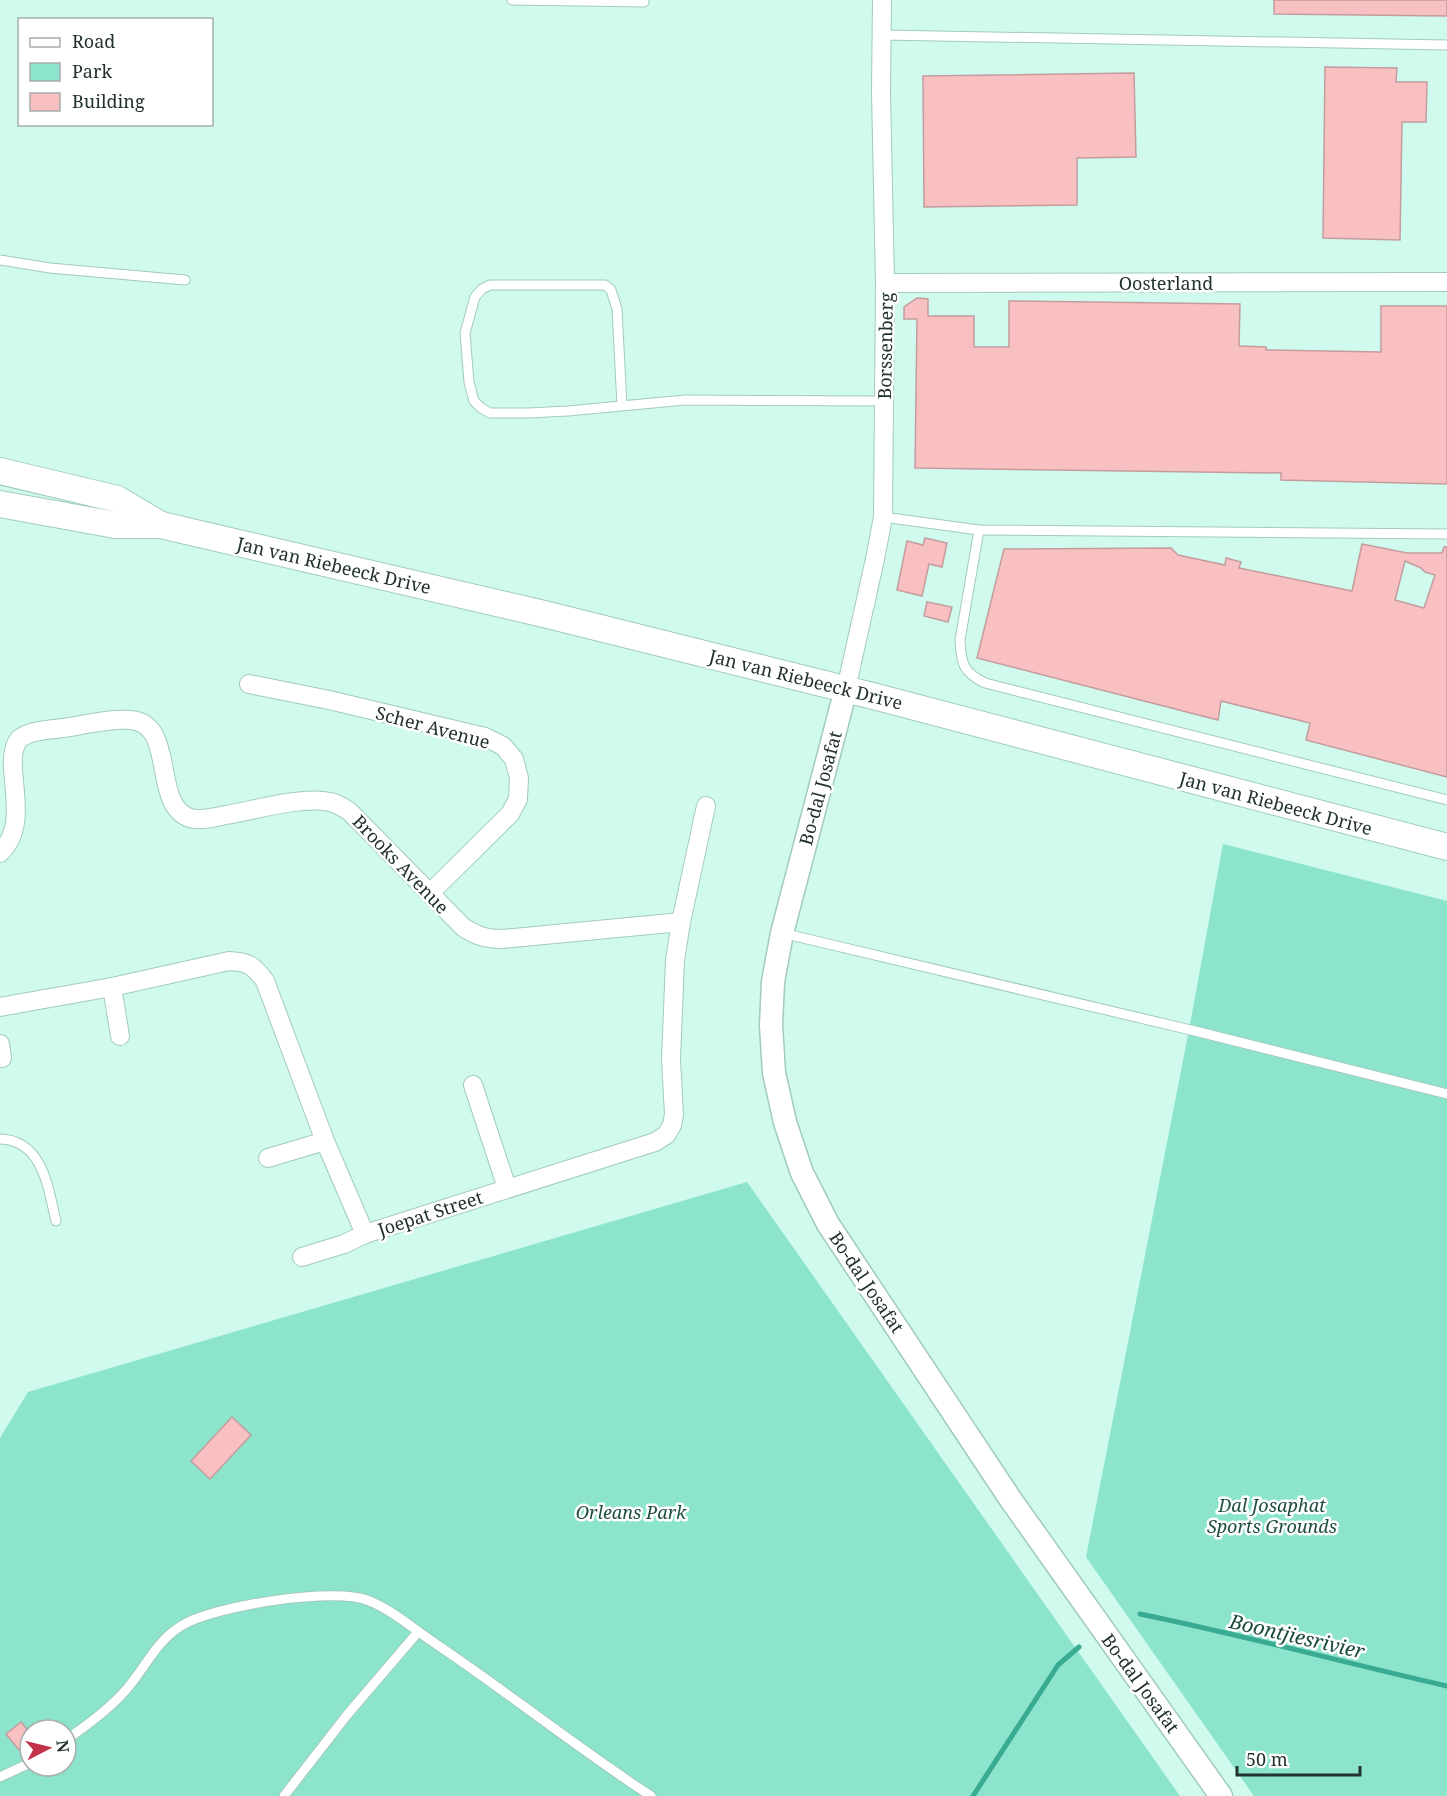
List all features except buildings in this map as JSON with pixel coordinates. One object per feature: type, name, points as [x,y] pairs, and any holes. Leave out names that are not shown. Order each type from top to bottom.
[{"type":"main road","name":"Jan van Riebeeck Drive","points":[[0,471],[117,499],[161,525]]},
{"type":"main road","name":"Jan van Riebeeck Drive","points":[[0,504],[115,525],[161,525],[544,614],[960,717],[1447,848]]},
{"type":"street","name":"Borssenberg","points":[[846,689],[883,517],[885,283],[882,0]]},
{"type":"street","name":"Oosterland","points":[[885,283],[1447,282]]},
{"type":"street","name":"Scher Avenue","points":[[249,684],[329,700],[485,738],[503,746],[514,759],[519,778],[518,799],[510,814],[430,893]]},
{"type":"street","name":"Bo-dal Josafat","points":[[846,689],[782,933],[773,982],[771,1025],[774,1073],[785,1122],[799,1163],[828,1224],[1011,1500],[1221,1796]]},
{"type":"street","name":"Brooks Avenue","points":[[0,853],[10,842],[13,827],[5,769],[9,750],[19,739],[32,733],[115,720],[133,720],[143,723],[152,732],[159,745],[172,803],[180,813],[193,819],[209,818],[295,802],[315,800],[332,802],[350,812],[463,927],[475,935],[490,939],[515,938],[681,921]]},
{"type":"street","name":"Joepat Street","points":[[0,1007],[112,987],[229,961],[244,962],[256,968],[265,981],[325,1141],[365,1234],[655,1142],[666,1135],[672,1125],[674,1115],[670,1059],[675,960],[681,921],[706,806]]},
{"type":"street","points":[[112,987],[120,1036]]},
{"type":"street","points":[[473,1085],[507,1188]]},
{"type":"street","points":[[268,1158],[325,1141]]},
{"type":"street","points":[[303,1257],[344,1244],[365,1234]]},
{"type":"lane","points":[[512,0],[644,2]]},
{"type":"lane","points":[[882,35],[1447,45]]},
{"type":"lane","points":[[0,260],[50,268],[185,280]]},
{"type":"lane","points":[[622,406],[617,309],[615,297],[605,285],[490,285],[482,289],[475,297],[465,333],[469,382],[474,401],[490,413],[528,414],[568,411],[622,406],[685,400],[884,401]]},
{"type":"lane","points":[[883,517],[979,530],[1447,534]]},
{"type":"lane","points":[[979,530],[960,640],[960,654],[970,676],[985,683],[1447,800]]},
{"type":"lane","points":[[782,933],[1196,1031],[1447,1094]]},
{"type":"lane","points":[[0,1139],[22,1144],[33,1154],[42,1168],[56,1221]]},
{"type":"lane","points":[[78,1731],[102,1714],[126,1690],[164,1639],[182,1624],[231,1608],[272,1600],[336,1596],[365,1599],[391,1612],[651,1796]]},
{"type":"lane","points":[[284,1796],[347,1715],[417,1632]]},
{"type":"lane","points":[[0,1777],[18,1769]]},
{"type":"green space","name":"Dal Josaphat Sports Grounds","points":[[1223,844],[1447,901],[1447,1796],[1254,1796],[1086,1557]]},
{"type":"green space","name":"Orleans Park","points":[[747,1182],[1180,1796],[0,1796],[0,1438],[28,1392]]},
{"type":"waterway","name":"Boontjiesrivier","points":[[1140,1614],[1447,1686]]},
{"type":"waterway","name":"Boontjiesrivier","points":[[973,1796],[1058,1665],[1079,1647]]}]
